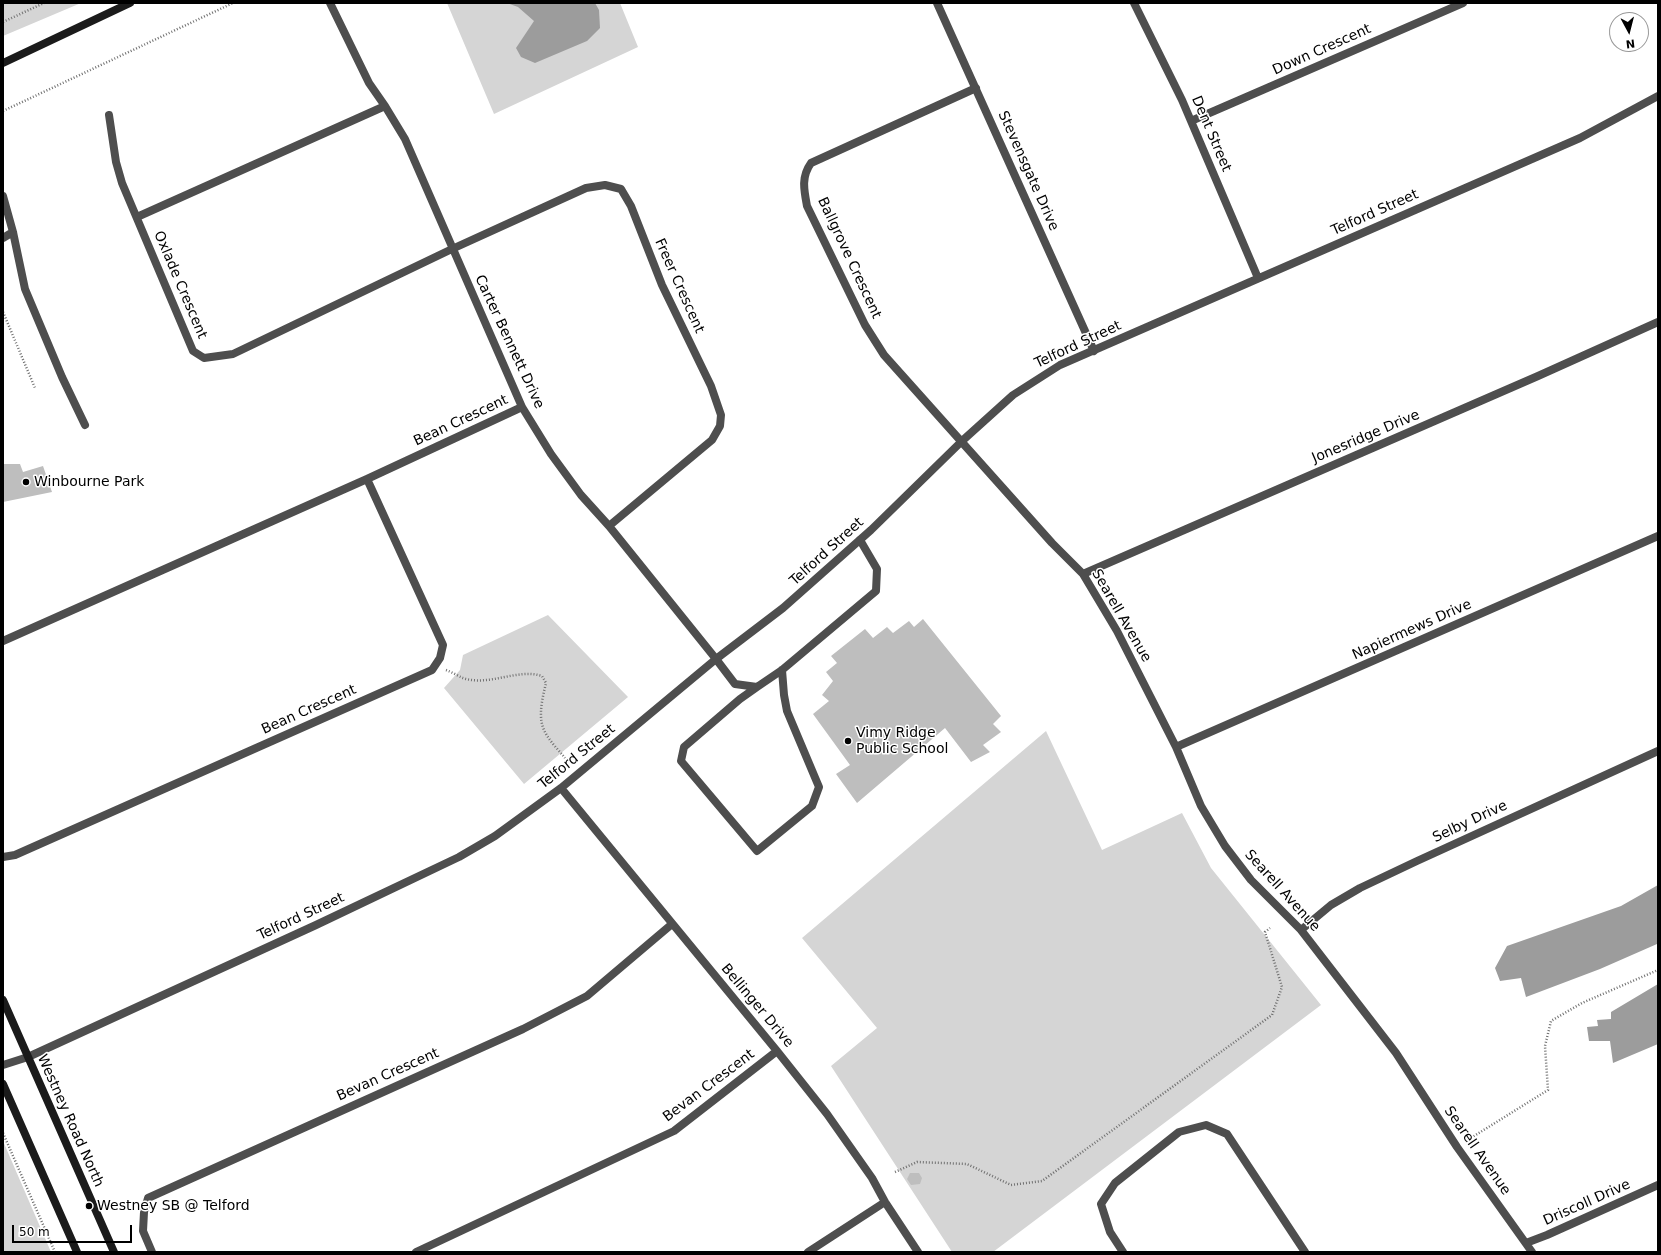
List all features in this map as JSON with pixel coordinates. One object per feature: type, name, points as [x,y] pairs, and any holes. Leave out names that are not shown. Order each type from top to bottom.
[{"type":"main road","points":[[3,63],[130,3]]},
{"type":"main road","name":"Westney Road North","points":[[3,1000],[114,1252]]},
{"type":"main road","points":[[3,1084],[76,1252]]},
{"type":"street","name":"Carter Bennett Drive","points":[[330,3],[369,83],[405,138],[452,250],[522,407],[551,454],[576,489],[609,526],[735,684],[757,688]]},
{"type":"street","name":"Stevensgate Drive","points":[[937,3],[1094,350]]},
{"type":"street","name":"Dent Street","points":[[1134,3],[1191,121],[1258,278]]},
{"type":"street","name":"Down Crescent","points":[[1191,121],[1464,3]]},
{"type":"street","name":"Ballgrove Crescent","points":[[962,441],[884,355],[865,325],[808,206],[804,186],[805,171],[811,163],[976,88]]},
{"type":"street","name":"Telford Street","points":[[3,1065],[28,1057],[316,925],[459,857],[495,836],[561,788],[716,659],[783,608],[860,540],[962,441],[1013,395],[1060,365],[1580,138],[1658,96]]},
{"type":"street","points":[[137,217],[385,106]]},
{"type":"street","name":"Oxlade Crescent","points":[[109,115],[116,162],[122,183],[193,351],[204,358],[233,354],[452,250]]},
{"type":"street","name":"Freer Crescent","points":[[452,250],[586,188],[605,185],[621,189],[631,206],[662,285],[711,386],[721,415],[720,426],[712,440],[609,526]]},
{"type":"street","points":[[3,196],[13,232],[25,289],[62,377],[85,425]]},
{"type":"street","points":[[3,238],[13,232]]},
{"type":"street","name":"Jonesridge Drive","points":[[1083,574],[1538,376],[1658,322]]},
{"type":"street","name":"Bean Crescent","points":[[3,641],[367,479],[522,407]]},
{"type":"street","name":"Searell Avenue","points":[[962,441],[1052,543],[1083,574],[1118,631],[1176,747],[1201,806],[1225,846],[1251,880],[1302,930],[1396,1053],[1457,1147],[1532,1252]]},
{"type":"street","points":[[367,479],[443,645],[440,658],[436,664]]},
{"type":"street","name":"Napiermews Drive","points":[[1176,747],[1658,536]]},
{"type":"street","points":[[782,670],[787,711],[820,787],[812,806],[757,851],[681,761],[684,747],[740,699],[782,670],[876,591],[877,569],[860,540]]},
{"type":"street","name":"Bean Crescent","points":[[3,857],[15,855],[432,670],[436,664]]},
{"type":"street","name":"Selby Drive","points":[[1302,930],[1331,905],[1360,888],[1658,751]]},
{"type":"street","name":"Bellinger Drive","points":[[561,788],[778,1051],[827,1114],[872,1178],[885,1202],[918,1252]]},
{"type":"street","name":"Bevan Crescent","points":[[152,1252],[142,1231],[144,1212],[148,1198],[523,1029],[587,996],[672,924]]},
{"type":"street","name":"Bevan Crescent","points":[[416,1252],[674,1131],[778,1051]]},
{"type":"street","points":[[1123,1252],[1110,1232],[1101,1204],[1115,1183],[1179,1132],[1206,1125],[1227,1134],[1305,1252]]},
{"type":"street","name":"Driscoll Drive","points":[[1526,1243],[1658,1185]]},
{"type":"street","points":[[808,1252],[885,1202]]},
{"type":"path","points":[[3,22],[44,3]]},
{"type":"path","points":[[3,111],[233,3]]},
{"type":"path","points":[[3,312],[35,388]]},
{"type":"path","points":[[436,664],[464,679],[478,680],[533,673],[542,676],[546,683],[542,703],[542,724],[549,738],[565,758]]},
{"type":"path","points":[[895,1172],[916,1162],[967,1164],[1011,1185],[1042,1181],[1272,1015],[1282,987],[1265,932],[1270,928]]},
{"type":"path","points":[[1457,1147],[1548,1090],[1544,1046],[1551,1021],[1582,1003],[1658,970]]},
{"type":"path","points":[[3,1133],[55,1252]]},
{"type":"shaded area","points":[[3,3],[81,3],[3,36]]},
{"type":"shaded area","points":[[447,3],[620,3],[638,47],[494,114]]},
{"type":"shaded area","points":[[507,3],[595,3],[599,10],[600,28],[587,41],[535,63],[521,57],[516,48],[534,21],[518,7]]},
{"type":"shaded area","points":[[548,615],[628,697],[524,784],[444,688],[460,670],[463,655]]},
{"type":"shaded area","points":[[1046,731],[1102,850],[1182,813],[1211,868],[1321,1005],[993,1252],[952,1252],[831,1066],[877,1028],[802,938]]},
{"type":"shaded area","points":[[1658,885],[1657,944],[1600,969],[1526,997],[1521,978],[1500,981],[1495,968],[1507,946],[1621,906]]},
{"type":"shaded area","points":[[1658,984],[1658,1044],[1613,1063],[1610,1041],[1589,1041],[1587,1027],[1598,1026],[1597,1020],[1611,1019],[1611,1012]]},
{"type":"shaded area","points":[[3,1141],[51,1252],[3,1252]]},
{"type":"building","name":"Winbourne Park","points":[[3,464],[20,464],[23,472],[43,466],[52,492],[3,502]]},
{"type":"building","points":[[923,619],[1001,716],[993,724],[1001,732],[983,745],[990,752],[971,762],[945,728],[857,803],[836,774],[850,765],[813,714],[829,701],[822,695],[833,681],[826,672],[837,663],[831,656],[865,629],[873,638],[887,627],[893,633],[909,621],[914,627]]},
{"type":"building","points":[[910,1173],[919,1173],[922,1178],[920,1184],[911,1185],[907,1179]]},
{"type":"place","name":"Winbourne Park","points":[[26,482]]},
{"type":"place","name":"Vimy Ridge Public School","points":[[848,741]]},
{"type":"place","name":"Westney SB @ Telford","points":[[89,1206]]}]
